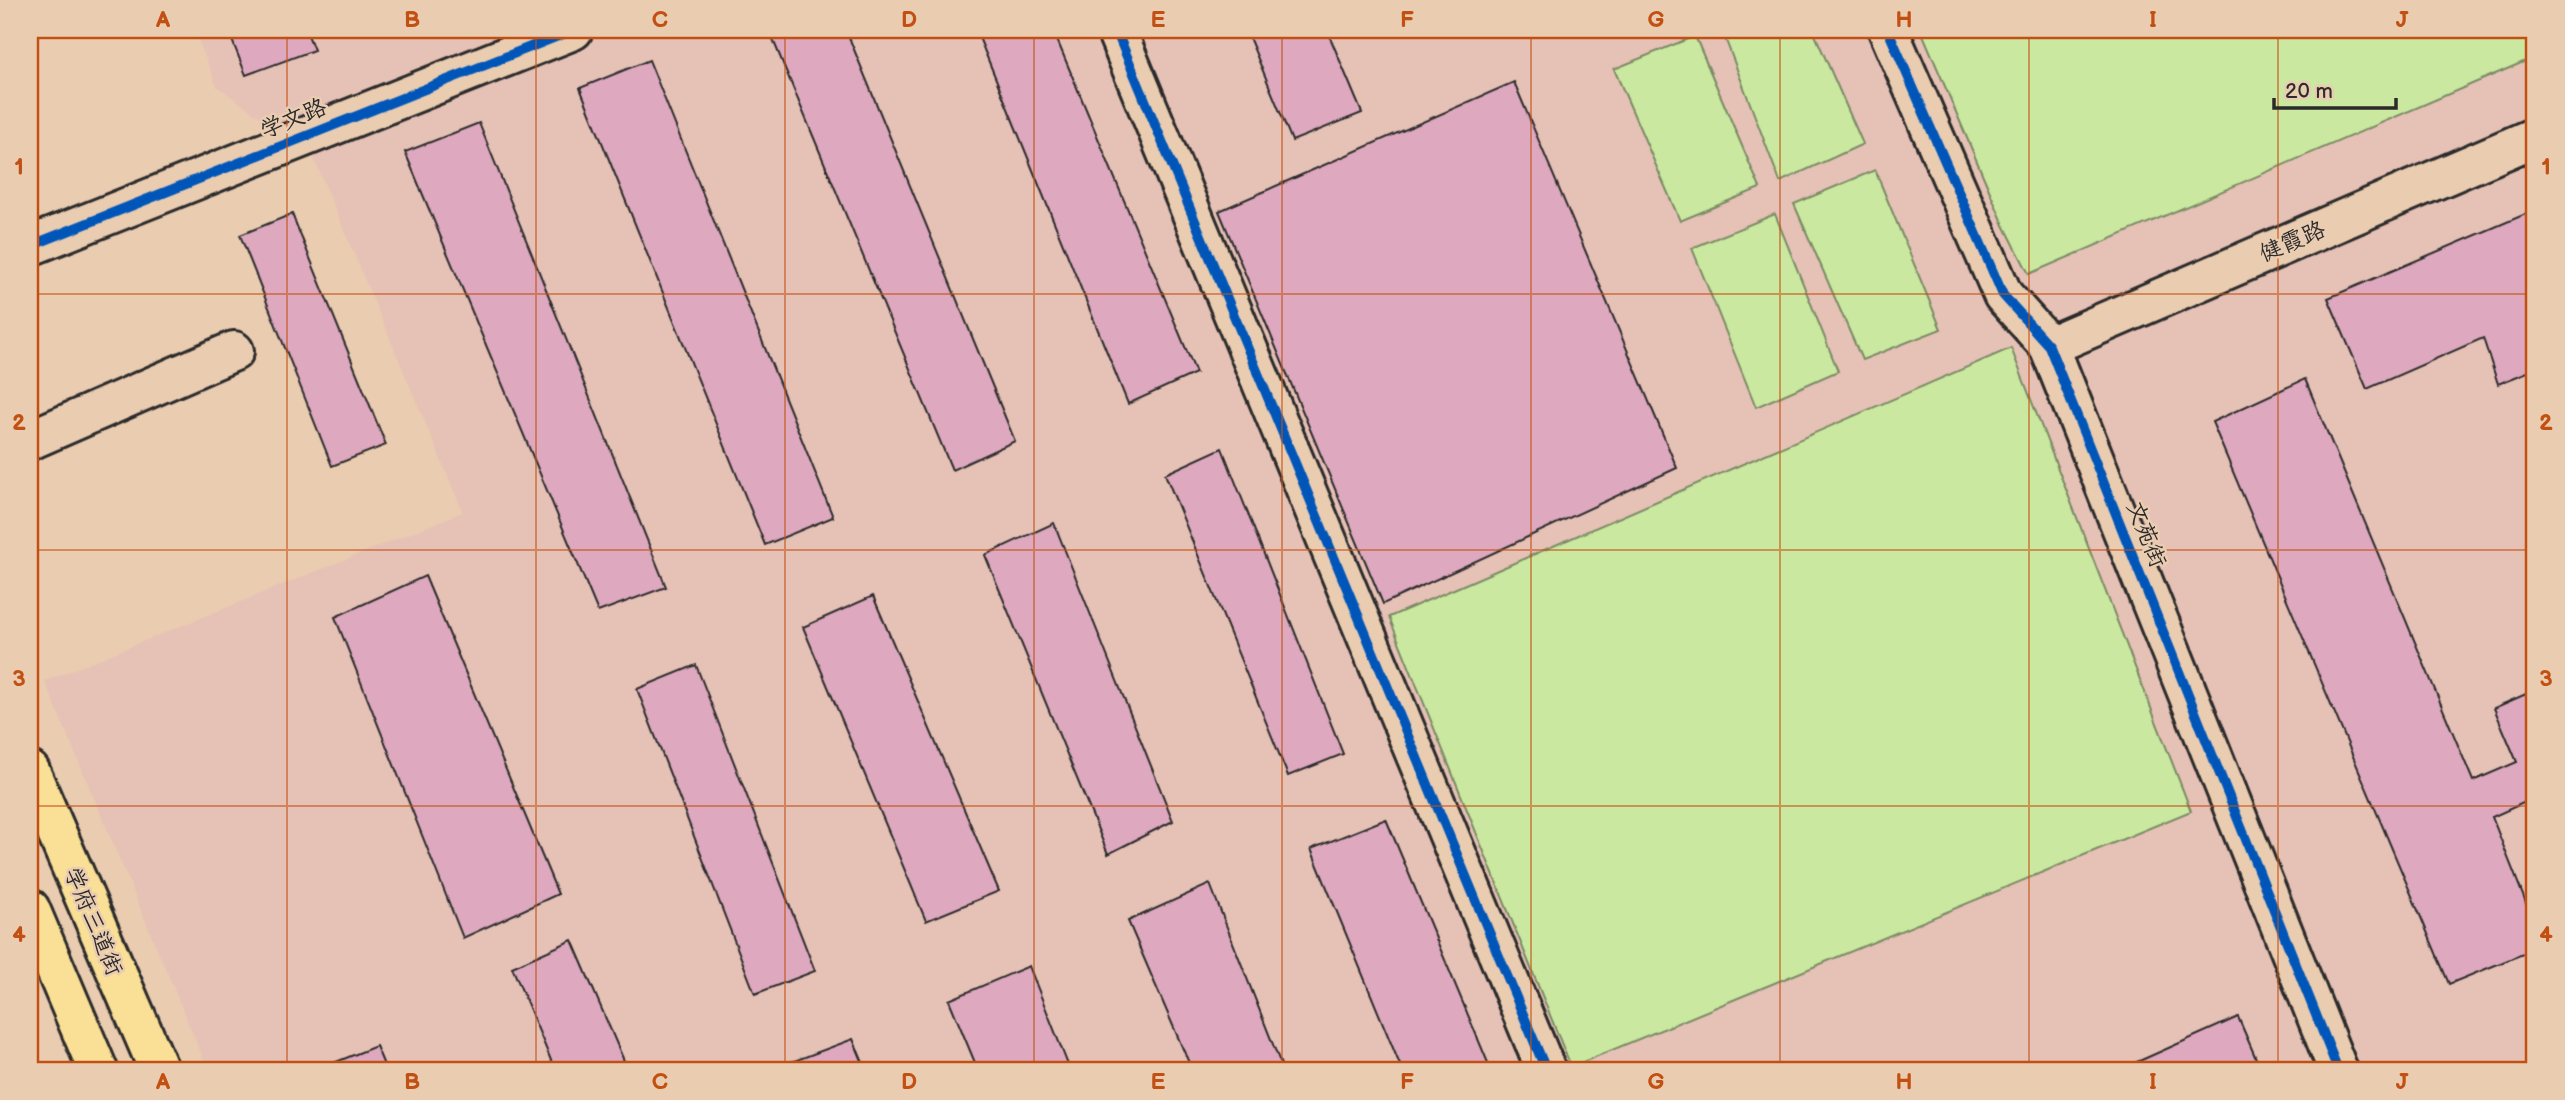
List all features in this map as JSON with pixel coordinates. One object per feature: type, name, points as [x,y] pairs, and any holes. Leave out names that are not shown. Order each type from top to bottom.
[{"type":"main road","name":"学府三道街","points":[[30,771],[159,1070]]},
{"type":"main road","points":[[30,909],[97,1070]]},
{"type":"street","name":"学文路","points":[[30,246],[573,30]]},
{"type":"street","points":[[1116,30],[1546,1070]]},
{"type":"street","name":"文苑街","points":[[1888,30],[2003,295],[2049,346],[2338,1070]]},
{"type":"street","name":"健霞路","points":[[2049,346],[2535,136]]},
{"type":"street","points":[[30,440],[234,351]]},
{"type":"shaded area","points":[[194,30],[2535,30],[2535,1070],[208,1070],[45,681],[463,512],[312,154],[217,86]]},
{"type":"green space","points":[[1722,30],[1813,30],[1863,144],[1780,182]]},
{"type":"green space","points":[[1921,30],[2535,30],[2535,57],[2029,274],[2004,225]]},
{"type":"green space","points":[[1695,36],[1760,188],[1680,221],[1614,69]]},
{"type":"green space","points":[[1875,170],[1941,329],[1862,360],[1794,204]]},
{"type":"green space","points":[[1775,214],[1838,371],[1756,407],[1692,248]]},
{"type":"green space","points":[[2011,348],[2191,811],[1571,1067],[1389,617]]},
{"type":"building","points":[[228,30],[306,30],[314,50],[246,75]]},
{"type":"building","points":[[769,30],[846,30],[1015,441],[952,470]]},
{"type":"building","points":[[976,30],[1053,30],[1196,373],[1128,404]]},
{"type":"building","points":[[1246,30],[1327,30],[1362,113],[1292,141]]},
{"type":"building","points":[[649,60],[833,517],[765,545],[580,88]]},
{"type":"building","points":[[1514,82],[1677,468],[1383,604],[1219,211]]},
{"type":"building","points":[[479,123],[666,587],[598,612],[405,152]]},
{"type":"building","points":[[2535,210],[2535,369],[2498,384],[2483,338],[2367,389],[2328,298]]},
{"type":"building","points":[[292,214],[386,445],[332,466],[240,235]]},
{"type":"building","points":[[2305,379],[2473,781],[2517,762],[2494,708],[2535,690],[2535,806],[2532,799],[2492,817],[2535,926],[2535,949],[2449,984],[2212,422]]},
{"type":"building","points":[[1222,448],[1343,754],[1288,776],[1165,474]]},
{"type":"building","points":[[1054,523],[1173,821],[1108,854],[985,555]]},
{"type":"building","points":[[425,576],[558,894],[463,938],[335,617]]},
{"type":"building","points":[[873,596],[999,891],[926,921],[803,627]]},
{"type":"building","points":[[696,665],[815,971],[755,994],[637,689]]},
{"type":"building","points":[[1386,819],[1491,1070],[1402,1070],[1311,849]]},
{"type":"building","points":[[1210,884],[1283,1070],[1192,1070],[1128,921]]},
{"type":"building","points":[[572,940],[628,1070],[555,1070],[512,967]]},
{"type":"building","points":[[1029,966],[1070,1070],[978,1070],[949,1000]]},
{"type":"building","points":[[2238,1017],[2261,1070],[2119,1070]]},
{"type":"building","points":[[853,1039],[866,1070],[789,1070],[786,1064]]},
{"type":"building","points":[[376,1046],[386,1070],[316,1070]]},
{"type":"cycle path","points":[[30,246],[573,30]]},
{"type":"cycle path","points":[[1116,30],[1546,1070]]},
{"type":"cycle path","points":[[1888,30],[2003,295],[2049,346],[2338,1070]]}]
